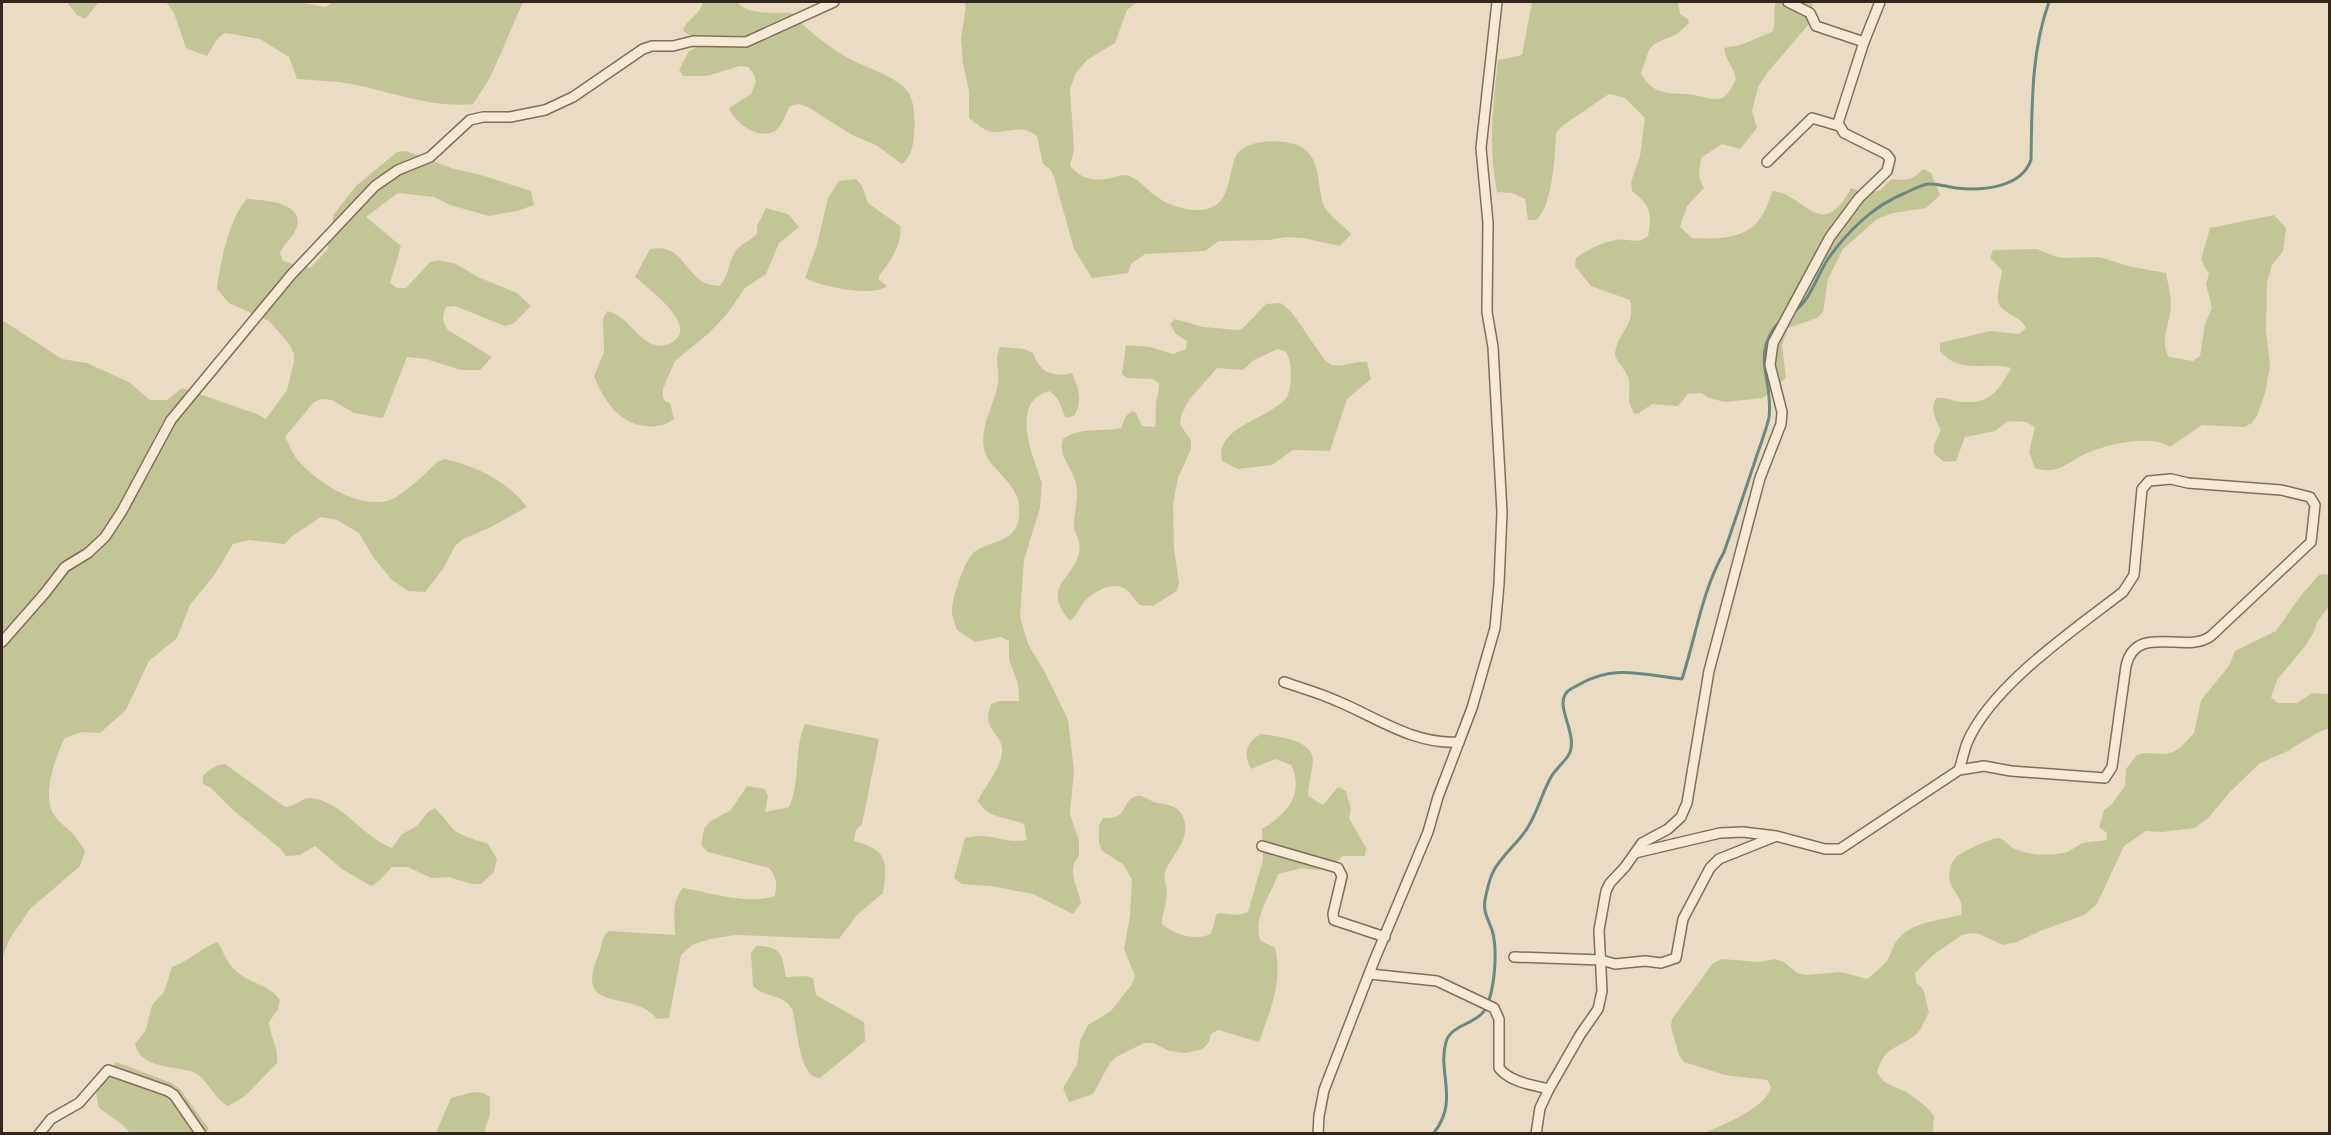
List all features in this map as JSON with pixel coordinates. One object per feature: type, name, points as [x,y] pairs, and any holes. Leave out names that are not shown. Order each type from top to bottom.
[{"type":"street","points":[[2,642],[65,567],[88,553],[105,537],[122,511],[171,420],[291,275],[375,186],[398,170],[430,157],[470,120],[483,117],[510,117],[545,110],[573,97],[643,49],[693,41],[746,42],[834,2]]},
{"type":"street","points":[[1318,1134],[1324,1090],[1428,832],[1472,708],[1496,628],[1502,512],[1493,347],[1487,312],[1488,223],[1481,148],[1497,2]]},
{"type":"street","points":[[1788,2],[1810,13],[1816,26],[1864,42]]},
{"type":"street","points":[[1536,1134],[1540,1108],[1549,1089],[1598,1009],[1602,991],[1599,930],[1606,891],[1642,843],[1663,833],[1676,822],[1687,803],[1709,671],[1760,478],[1781,424],[1782,412],[1770,364],[1773,343],[1830,237],[1859,198],[1882,177],[1890,164],[1886,154],[1844,133],[1839,126],[1864,42],[1880,2]]},
{"type":"street","points":[[1767,162],[1812,118],[1839,126]]},
{"type":"street","points":[[1635,853],[1720,833],[1743,831],[1776,836],[1825,849],[1840,849],[1959,770],[1984,766],[2011,771],[2101,779],[2108,776],[2112,767],[2126,666],[2132,651],[2144,643],[2198,642],[2211,636],[2311,542],[2315,505],[2310,497],[2281,490],[2188,483],[2171,479],[2148,481],[2142,489],[2134,575],[2123,592],[2011,681],[1967,742],[1959,770]]},
{"type":"street","points":[[1284,682],[1336,700],[1403,732],[1436,740],[1459,742]]},
{"type":"street","points":[[1514,957],[1601,960],[1615,963],[1645,961],[1661,963],[1676,958],[1683,919],[1710,868],[1719,859],[1776,836]]},
{"type":"street","points":[[1262,846],[1338,868],[1342,876],[1333,914],[1334,920],[1385,937]]},
{"type":"street","points":[[1370,974],[1437,981],[1494,1008],[1499,1019],[1499,1068],[1513,1079],[1549,1089]]},
{"type":"street","points":[[39,1134],[51,1119],[79,1102],[108,1070],[174,1095],[201,1134]]},
{"type":"green space","points":[[67,2],[99,2],[85,19],[77,15]]},
{"type":"green space","points":[[166,2],[297,2],[325,7],[333,2],[523,2],[490,78],[473,104],[456,105],[422,101],[339,82],[297,79],[289,57],[260,39],[225,33],[218,38],[207,56],[186,48],[174,13]]},
{"type":"green space","points":[[703,2],[737,2],[755,11],[792,13],[810,31],[839,52],[900,84],[911,98],[914,111],[914,139],[908,158],[902,164],[876,145],[852,135],[808,107],[799,104],[790,106],[775,131],[761,134],[741,124],[729,108],[751,94],[756,82],[754,74],[748,67],[740,66],[707,76],[683,76],[679,70],[689,51],[697,47],[693,37],[683,31]]},
{"type":"green space","points":[[964,2],[1137,2],[1127,10],[1115,43],[1087,60],[1076,73],[1070,89],[1074,150],[1070,166],[1084,177],[1093,179],[1129,176],[1164,201],[1182,208],[1201,210],[1211,208],[1223,198],[1239,151],[1255,143],[1275,141],[1294,144],[1308,152],[1313,159],[1325,208],[1351,234],[1340,246],[1303,238],[1285,237],[1269,240],[1219,241],[1205,251],[1145,254],[1131,264],[1128,273],[1092,278],[1074,249],[1054,177],[1050,169],[1043,164],[1037,136],[1021,129],[987,131],[969,118],[969,91],[963,64],[961,39],[966,6]]},
{"type":"green space","points":[[1532,2],[1678,2],[1680,14],[1688,19],[1689,23],[1677,34],[1654,44],[1649,50],[1641,73],[1652,87],[1658,90],[1715,99],[1727,94],[1736,79],[1724,48],[1740,45],[1772,32],[1776,2],[1813,2],[1809,24],[1767,73],[1758,87],[1752,111],[1757,128],[1740,149],[1722,144],[1702,157],[1699,173],[1704,188],[1687,206],[1680,227],[1692,238],[1721,238],[1748,230],[1763,214],[1773,191],[1784,194],[1813,212],[1831,213],[1851,188],[1866,193],[1879,191],[1892,179],[1909,179],[1923,169],[1931,173],[1940,195],[1926,208],[1893,213],[1877,219],[1843,249],[1828,279],[1823,312],[1817,318],[1788,328],[1782,345],[1786,378],[1763,398],[1725,402],[1709,398],[1701,393],[1688,394],[1678,406],[1652,404],[1635,414],[1632,409],[1629,401],[1628,378],[1615,356],[1616,348],[1631,316],[1630,300],[1591,286],[1575,266],[1576,258],[1600,244],[1616,240],[1636,241],[1648,236],[1649,210],[1632,191],[1631,182],[1640,156],[1645,118],[1625,98],[1609,94],[1562,126],[1556,133],[1550,192],[1542,213],[1536,220],[1528,220],[1525,199],[1512,193],[1497,192],[1492,142],[1498,60],[1522,55]]},
{"type":"green space","points":[[406,151],[454,169],[531,191],[534,205],[489,216],[450,205],[434,197],[398,193],[366,217],[401,246],[390,283],[397,288],[406,288],[430,262],[439,260],[456,264],[478,277],[517,293],[531,306],[514,323],[505,326],[455,306],[446,307],[443,319],[448,330],[492,357],[480,370],[461,370],[426,359],[407,357],[383,418],[354,413],[332,400],[322,399],[314,402],[285,437],[296,458],[304,467],[338,492],[351,497],[378,502],[390,500],[407,489],[437,462],[445,459],[479,470],[501,482],[527,507],[463,539],[455,546],[443,569],[425,592],[408,591],[392,580],[373,557],[359,533],[337,520],[321,517],[291,537],[285,544],[249,540],[233,544],[215,574],[190,605],[177,638],[149,661],[126,710],[100,733],[82,732],[65,738],[52,774],[50,803],[56,818],[74,835],[85,851],[80,866],[30,909],[9,940],[2,959],[2,320],[62,359],[87,363],[129,382],[150,400],[167,400],[182,388],[266,419],[287,390],[294,354],[290,345],[269,321],[229,303],[217,289],[223,254],[235,217],[247,199],[282,204],[290,208],[298,220],[296,229],[280,253],[283,261],[310,268],[327,250],[334,214],[356,186],[397,152]]},
{"type":"green space","points":[[856,179],[862,186],[868,203],[900,226],[898,246],[879,276],[879,280],[887,286],[870,291],[846,289],[805,278],[817,245],[828,198],[839,181]]},
{"type":"green space","points":[[766,208],[788,214],[799,227],[779,243],[766,274],[745,288],[727,314],[709,333],[675,361],[663,389],[663,397],[670,403],[674,419],[653,427],[630,422],[623,418],[607,401],[594,376],[604,352],[603,319],[607,311],[620,317],[652,344],[663,346],[674,341],[680,334],[680,325],[675,316],[635,277],[650,249],[660,248],[674,253],[700,280],[719,286],[725,278],[737,249],[757,234],[757,226]]},
{"type":"green space","points":[[2274,215],[2286,228],[2283,251],[2272,265],[2267,282],[2266,329],[2270,367],[2265,393],[2257,416],[2252,423],[2244,427],[2202,425],[2170,447],[2151,441],[2113,445],[2090,452],[2054,470],[2035,468],[2029,452],[2035,427],[2026,422],[2008,421],[1995,431],[1965,437],[1956,461],[1944,462],[1934,453],[1934,445],[1941,430],[1933,411],[1936,398],[1966,402],[1983,400],[1995,392],[2011,368],[1956,363],[1940,351],[1940,343],[1990,331],[2019,334],[2026,328],[2020,320],[2006,312],[1998,301],[2002,270],[1990,258],[1993,250],[2037,249],[2062,258],[2099,257],[2132,267],[2166,273],[2171,306],[2165,339],[2166,351],[2169,357],[2193,361],[2200,356],[2205,324],[2212,308],[2206,284],[2209,274],[2201,260],[2210,228]]},
{"type":"green space","points":[[1280,303],[1294,316],[1323,358],[1330,364],[1339,366],[1367,362],[1371,379],[1347,399],[1330,451],[1293,450],[1272,465],[1238,469],[1222,461],[1222,449],[1227,439],[1235,431],[1279,405],[1287,397],[1291,372],[1286,352],[1278,349],[1254,360],[1243,370],[1217,368],[1189,400],[1181,416],[1180,424],[1191,441],[1191,449],[1178,478],[1173,503],[1174,548],[1179,583],[1177,591],[1153,606],[1140,605],[1122,587],[1104,588],[1088,598],[1070,621],[1061,608],[1058,597],[1059,588],[1079,554],[1079,542],[1074,526],[1077,490],[1063,454],[1063,439],[1083,431],[1121,428],[1126,416],[1132,411],[1136,413],[1142,426],[1155,427],[1159,383],[1152,379],[1127,378],[1122,374],[1126,345],[1150,347],[1173,354],[1186,349],[1187,341],[1176,334],[1170,324],[1175,319],[1203,327],[1238,330],[1243,328],[1266,304]]},
{"type":"green space","points":[[1000,347],[1024,349],[1033,353],[1039,365],[1053,374],[1072,373],[1079,395],[1077,411],[1074,416],[1066,418],[1058,400],[1049,391],[1037,397],[1030,406],[1027,431],[1042,483],[1040,508],[1024,560],[1020,617],[1028,644],[1047,676],[1068,720],[1074,770],[1070,814],[1079,841],[1079,856],[1075,861],[1073,872],[1081,903],[1073,914],[1033,894],[991,886],[962,884],[954,878],[965,838],[982,836],[1027,840],[1024,824],[986,811],[978,801],[997,769],[1002,755],[1001,743],[988,720],[991,704],[1000,701],[1019,701],[1018,684],[1009,659],[1009,641],[1001,637],[975,642],[957,630],[952,613],[956,591],[969,558],[980,549],[1008,537],[1017,525],[1019,516],[1016,494],[987,457],[983,441],[985,424],[998,383],[997,356]]},
{"type":"green space","points":[[2319,575],[2329,575],[2329,606],[2317,622],[2306,645],[2277,680],[2271,697],[2278,703],[2297,703],[2312,693],[2329,694],[2329,728],[2286,752],[2260,763],[2229,793],[2209,817],[2195,828],[2162,832],[2146,831],[2124,846],[2097,904],[2084,915],[2017,942],[2003,945],[1979,934],[1962,935],[1933,955],[1915,973],[1916,982],[1923,989],[1929,1012],[1919,1032],[1888,1052],[1877,1072],[1887,1083],[1908,1093],[1929,1110],[1934,1116],[1933,1133],[1704,1133],[1753,1109],[1767,1095],[1771,1087],[1767,1080],[1725,1075],[1684,1062],[1679,1055],[1671,1027],[1672,1019],[1713,963],[1722,959],[1759,962],[1775,959],[1784,962],[1797,973],[1806,975],[1841,972],[1867,979],[1886,962],[1899,938],[1912,928],[1927,922],[1961,915],[1961,902],[1950,883],[1949,876],[1952,862],[1963,852],[1998,838],[2018,850],[2044,855],[2066,852],[2083,843],[2106,840],[2107,833],[2099,827],[2104,810],[2111,805],[2125,786],[2126,769],[2137,755],[2165,754],[2181,747],[2194,733],[2201,700],[2229,666],[2235,651],[2276,631],[2302,594]]},
{"type":"green space","points":[[805,724],[879,739],[862,824],[856,830],[854,841],[873,848],[883,858],[885,872],[883,893],[857,915],[839,939],[735,935],[692,945],[681,955],[669,1018],[657,1019],[647,1010],[600,994],[593,987],[592,975],[608,931],[675,935],[675,905],[683,888],[741,899],[775,896],[776,881],[769,868],[708,852],[701,845],[704,829],[709,822],[731,810],[747,786],[765,789],[768,796],[765,812],[789,807],[795,787],[799,745]]},
{"type":"green space","points":[[1261,734],[1292,740],[1311,752],[1313,764],[1308,796],[1323,805],[1338,787],[1346,791],[1351,810],[1349,818],[1366,848],[1365,856],[1343,856],[1328,869],[1302,868],[1278,874],[1264,906],[1258,931],[1260,940],[1275,948],[1277,960],[1274,996],[1259,1042],[1218,1030],[1211,1034],[1209,1042],[1203,1049],[1185,1053],[1169,1051],[1153,1043],[1144,1043],[1116,1057],[1110,1063],[1093,1094],[1069,1102],[1063,1088],[1077,1065],[1080,1041],[1088,1025],[1111,1011],[1132,984],[1135,976],[1124,949],[1130,916],[1132,880],[1123,864],[1102,851],[1099,843],[1099,826],[1103,818],[1112,818],[1120,814],[1135,796],[1179,810],[1185,823],[1184,837],[1165,873],[1167,896],[1162,924],[1185,936],[1199,937],[1211,934],[1216,915],[1219,913],[1238,915],[1248,912],[1263,860],[1262,829],[1279,817],[1291,803],[1294,794],[1296,785],[1291,765],[1275,759],[1251,769],[1247,749],[1252,741]]},
{"type":"green space","points":[[225,764],[285,807],[308,798],[323,801],[343,813],[381,843],[392,848],[402,834],[417,826],[428,812],[435,808],[454,830],[488,844],[497,859],[494,872],[481,884],[472,884],[448,877],[431,878],[408,867],[392,867],[371,886],[342,869],[315,846],[300,855],[286,856],[281,849],[234,811],[211,788],[203,784],[203,776],[210,769]]},
{"type":"green space","points":[[218,942],[236,971],[265,987],[280,1000],[278,1009],[269,1022],[277,1052],[277,1063],[245,1096],[228,1106],[196,1073],[149,1061],[138,1052],[135,1044],[146,1030],[152,1005],[164,992],[172,967]]},
{"type":"green space","points":[[756,946],[776,950],[782,958],[786,977],[813,978],[816,995],[864,1022],[865,1041],[820,1078],[812,1076],[805,1065],[792,1009],[784,1000],[757,990],[753,986],[751,953]]},
{"type":"green space","points":[[116,1062],[172,1083],[180,1089],[209,1129],[203,1133],[130,1133],[123,1125],[99,1108],[96,1094]]},
{"type":"green space","points":[[474,1092],[490,1097],[490,1114],[484,1133],[436,1133],[451,1098]]},
{"type":"waterway","points":[[1793,312],[1804,301],[1828,259],[1843,240],[1861,221],[1892,199],[1925,185],[1935,184],[1966,189],[2000,186],[2019,177],[2026,169],[2031,160],[2032,100],[2036,60],[2049,2]]},
{"type":"waterway","points":[[1433,1134],[1441,1122],[1447,1099],[1444,1054],[1448,1036],[1480,1015],[1491,994],[1495,949],[1485,908],[1487,888],[1498,864],[1528,827],[1551,777],[1568,756],[1571,748],[1564,712],[1564,697],[1572,688],[1605,674],[1630,672],[1682,679],[1710,582],[1724,552],[1767,425],[1770,403],[1764,356],[1771,333],[1780,321]]}]
